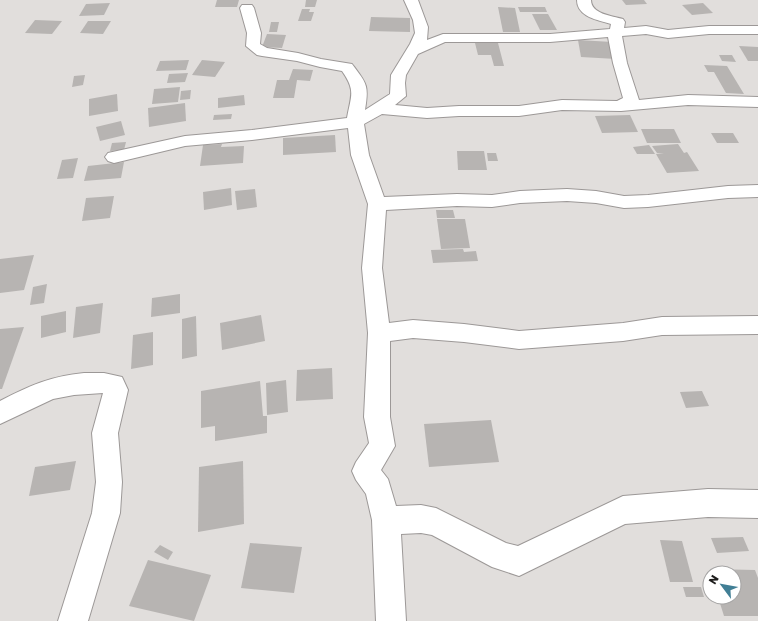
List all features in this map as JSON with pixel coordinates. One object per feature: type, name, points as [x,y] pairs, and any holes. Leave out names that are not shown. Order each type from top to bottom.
[{"type":"street","points":[[114,157],[185,141],[252,135],[355,122],[379,109],[398,96],[396,83],[397,76],[410,57],[411,52],[417,46],[422,33],[422,21],[411,0]]},
{"type":"street","points":[[584,0],[584,4],[591,14],[618,22],[617,31],[614,33],[620,63],[631,99],[621,106]]},
{"type":"street","points":[[247,8],[254,33],[253,46],[262,52],[298,57],[320,63],[347,67],[358,82],[360,91],[355,122],[360,155],[378,204],[372,268],[379,332],[377,416],[382,446],[365,471],[378,488],[386,520],[391,621]]},
{"type":"street","points":[[411,52],[443,38],[472,36],[550,38],[646,30],[668,34],[709,30],[758,30]]},
{"type":"street","points":[[379,109],[427,113],[459,111],[519,111],[562,106],[621,106],[688,100],[758,102]]},
{"type":"street","points":[[378,204],[457,200],[492,201],[520,197],[567,195],[596,197],[624,202],[648,202],[728,192],[758,191]]},
{"type":"street","points":[[379,332],[413,329],[464,333],[519,340],[616,333],[662,326],[758,325]]},
{"type":"street","points":[[0,413],[36,394],[58,386],[104,382],[113,384],[116,390],[105,433],[109,482],[106,513],[73,621]]},
{"type":"street","points":[[386,520],[421,519],[436,522],[502,557],[519,561],[623,510],[708,503],[758,504]]},
{"type":"building","points":[[217,0],[239,0],[237,7],[215,7]]},
{"type":"building","points":[[306,0],[317,0],[315,7],[305,7]]},
{"type":"building","points":[[622,0],[644,0],[647,4],[626,5]]},
{"type":"building","points":[[110,3],[104,15],[79,16],[86,4]]},
{"type":"building","points":[[703,3],[713,13],[692,15],[682,5]]},
{"type":"building","points":[[498,7],[515,8],[520,32],[503,32]]},
{"type":"building","points":[[518,7],[545,7],[547,12],[520,12]]},
{"type":"building","points":[[302,9],[310,9],[309,12],[314,12],[311,21],[298,21]]},
{"type":"building","points":[[532,14],[548,14],[557,30],[540,30]]},
{"type":"building","points":[[371,17],[410,18],[410,32],[369,31]]},
{"type":"building","points":[[35,20],[62,21],[52,34],[25,33]]},
{"type":"building","points":[[88,21],[111,21],[103,34],[80,33]]},
{"type":"building","points":[[271,22],[279,22],[277,32],[269,32]]},
{"type":"building","points":[[267,34],[286,35],[282,48],[262,47]]},
{"type":"building","points":[[578,40],[612,42],[616,59],[581,57]]},
{"type":"building","points":[[475,43],[498,43],[504,66],[494,66],[491,55],[478,55]]},
{"type":"building","points":[[739,46],[758,47],[758,61],[748,61]]},
{"type":"building","points":[[719,55],[732,55],[736,62],[722,61]]},
{"type":"building","points":[[189,60],[186,70],[156,71],[160,61]]},
{"type":"building","points":[[202,60],[225,62],[215,77],[192,75]]},
{"type":"building","points":[[704,65],[727,66],[744,94],[726,93],[714,72],[708,72]]},
{"type":"building","points":[[293,69],[313,70],[310,81],[297,80],[294,98],[273,98],[277,80],[289,80]]},
{"type":"building","points":[[188,73],[185,82],[167,83],[169,74]]},
{"type":"building","points":[[85,75],[83,85],[72,87],[74,76]]},
{"type":"building","points":[[180,87],[178,102],[152,104],[154,89]]},
{"type":"building","points":[[191,90],[190,99],[180,100],[181,91]]},
{"type":"building","points":[[117,94],[118,111],[89,116],[89,99]]},
{"type":"building","points":[[244,95],[245,105],[218,108],[218,98]]},
{"type":"building","points":[[185,103],[186,121],[149,127],[148,108]]},
{"type":"building","points":[[232,114],[231,119],[213,120],[214,115]]},
{"type":"building","points":[[630,115],[638,132],[602,133],[595,116]]},
{"type":"building","points":[[121,121],[125,135],[100,141],[96,127]]},
{"type":"building","points":[[641,129],[674,129],[681,143],[647,143]]},
{"type":"building","points":[[711,133],[733,133],[739,143],[717,143]]},
{"type":"building","points":[[335,135],[336,152],[283,155],[283,138]]},
{"type":"building","points":[[126,142],[124,150],[110,151],[112,143]]},
{"type":"building","points":[[222,144],[221,147],[244,146],[243,163],[200,166],[203,145]]},
{"type":"building","points":[[678,144],[684,153],[687,152],[699,171],[667,173],[656,154],[664,153],[657,153],[652,146]]},
{"type":"building","points":[[649,145],[655,154],[637,154],[633,147]]},
{"type":"building","points":[[457,151],[484,151],[487,170],[458,170]]},
{"type":"building","points":[[487,153],[496,153],[498,161],[488,161]]},
{"type":"building","points":[[78,158],[73,178],[57,179],[62,160]]},
{"type":"building","points":[[124,162],[121,178],[84,181],[88,166]]},
{"type":"building","points":[[231,188],[232,205],[204,210],[203,192]]},
{"type":"building","points":[[255,189],[257,207],[237,210],[235,191]]},
{"type":"building","points":[[114,196],[110,218],[82,221],[86,198]]},
{"type":"building","points":[[436,210],[453,210],[455,218],[437,218]]},
{"type":"building","points":[[437,219],[465,219],[470,248],[441,249]]},
{"type":"building","points":[[463,249],[464,252],[476,251],[478,261],[433,263],[431,250]]},
{"type":"building","points":[[34,255],[24,290],[0,293],[0,259]]},
{"type":"building","points":[[47,284],[44,303],[30,305],[33,287]]},
{"type":"building","points":[[180,294],[180,313],[151,317],[152,298]]},
{"type":"building","points":[[103,303],[100,333],[73,338],[76,307]]},
{"type":"building","points":[[66,311],[66,332],[41,338],[41,316]]},
{"type":"building","points":[[261,315],[265,341],[222,350],[220,323]]},
{"type":"building","points":[[196,316],[197,356],[182,359],[182,319]]},
{"type":"building","points":[[24,327],[2,389],[0,389],[0,329]]},
{"type":"building","points":[[153,332],[153,365],[131,369],[133,335]]},
{"type":"building","points":[[332,368],[333,399],[296,401],[297,370]]},
{"type":"building","points":[[286,380],[288,412],[267,415],[266,383]]},
{"type":"building","points":[[260,381],[263,416],[267,416],[267,433],[215,441],[215,426],[201,428],[201,391]]},
{"type":"building","points":[[702,391],[709,406],[686,408],[680,392]]},
{"type":"building","points":[[491,420],[499,462],[429,467],[424,424]]},
{"type":"building","points":[[76,461],[70,490],[29,496],[35,467]]},
{"type":"building","points":[[243,461],[244,524],[198,532],[199,467]]},
{"type":"building","points":[[743,537],[749,551],[717,553],[711,538]]},
{"type":"building","points":[[660,540],[682,541],[693,582],[670,582]]},
{"type":"building","points":[[250,543],[302,547],[294,593],[241,588]]},
{"type":"building","points":[[160,545],[173,552],[168,560],[154,552]]},
{"type":"building","points":[[148,560],[211,575],[194,621],[129,606]]},
{"type":"building","points":[[742,570],[755,570],[758,578],[758,616],[724,616],[721,605],[742,605]]},
{"type":"building","points":[[683,587],[701,587],[702,597],[686,597]]}]
